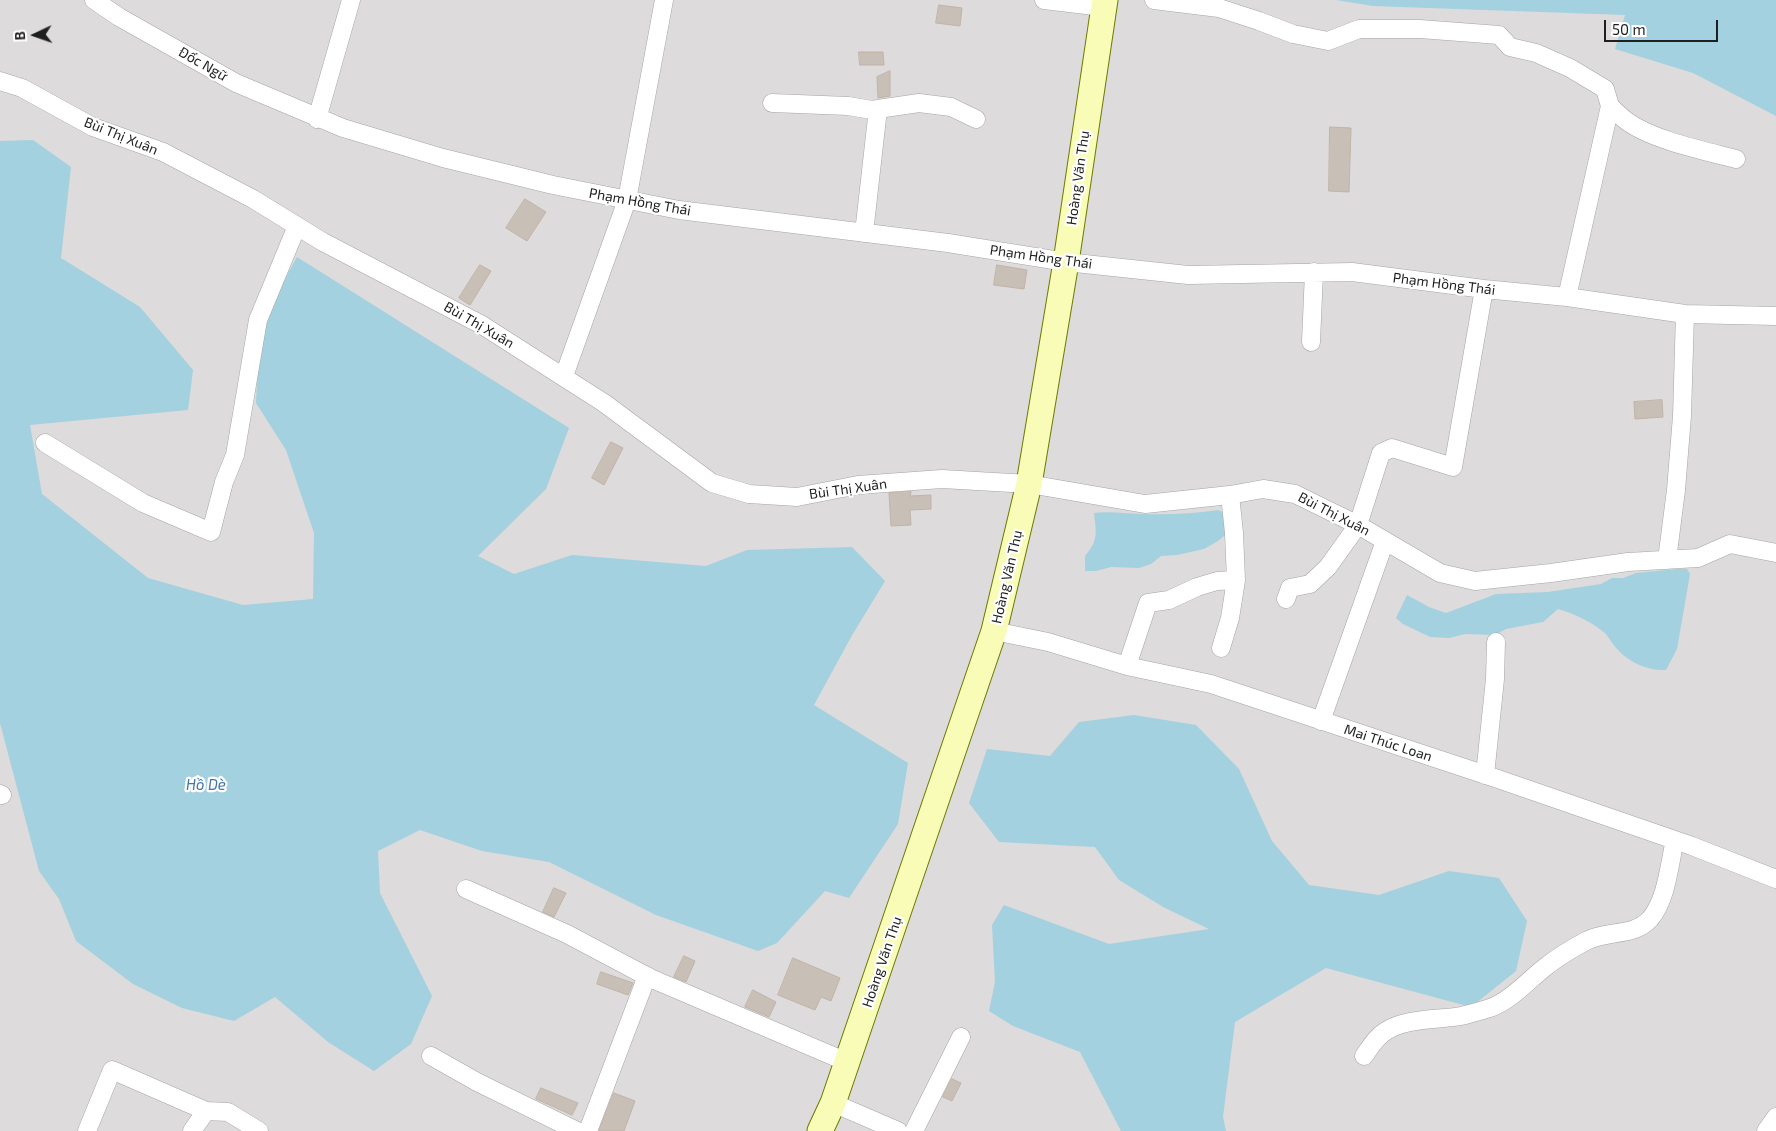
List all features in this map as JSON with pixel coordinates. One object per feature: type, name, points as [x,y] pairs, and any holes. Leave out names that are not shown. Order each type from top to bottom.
[{"type":"main road","name":"Hoàng Văn Thụ","points":[[820,1131],[834,1103],[994,631],[1029,484],[1066,262],[1104,4]]},
{"type":"street","name":"Đốc Ngữ","points":[[94,0],[236,83],[318,119]]},
{"type":"street","points":[[318,119],[351,0]]},
{"type":"street","points":[[564,376],[627,200],[664,0]]},
{"type":"street","points":[[1044,0],[1104,4]]},
{"type":"street","points":[[1154,0],[1219,8],[1293,34],[1328,41],[1359,29],[1420,29],[1499,35],[1510,47],[1536,53],[1570,68],[1605,89],[1610,106],[1567,297]]},
{"type":"street","name":"Bùi Thị Xuân","points":[[0,81],[22,88],[93,127],[163,152],[253,199],[323,242],[482,325],[604,403],[712,483],[749,494],[797,497],[858,485],[942,479],[1029,484],[1146,504],[1230,495],[1263,489],[1295,494],[1358,524],[1440,573],[1475,581],[1628,562],[1698,558],[1730,544],[1776,553]]},
{"type":"street","points":[[772,103],[848,106],[878,111],[878,109],[919,103],[951,107],[976,119]]},
{"type":"street","points":[[1610,106],[1628,123],[1649,133],[1696,149],[1736,159]]},
{"type":"street","points":[[864,233],[878,111]]},
{"type":"street","name":"Phạm Hồng Thái","points":[[318,119],[443,158],[553,185],[679,210],[948,243],[1066,262],[1188,275],[1352,272],[1484,289],[1567,297],[1685,314],[1776,316]]},
{"type":"street","points":[[45,443],[143,503],[211,532],[224,482],[235,455],[258,320],[298,226]]},
{"type":"street","points":[[1311,342],[1314,272]]},
{"type":"street","points":[[1286,599],[1290,588],[1310,584],[1328,567],[1358,524],[1381,453],[1392,448],[1453,467],[1484,289]]},
{"type":"street","points":[[1667,560],[1676,490],[1682,416],[1685,314]]},
{"type":"street","points":[[1221,648],[1230,618],[1236,580],[1230,495]]},
{"type":"street","points":[[1320,721],[1385,541]]},
{"type":"street","points":[[1127,666],[1148,603],[1169,600],[1197,587],[1217,581],[1236,580]]},
{"type":"street","name":"Mai Thúc Loan","points":[[994,631],[1048,642],[1127,666],[1211,684],[1485,774],[1675,840],[1776,879]]},
{"type":"street","points":[[1485,774],[1495,679],[1496,642]]},
{"type":"street","points":[[1364,1056],[1374,1040],[1391,1028],[1418,1021],[1462,1016],[1492,1007],[1504,1002],[1549,964],[1587,940],[1596,936],[1630,930],[1644,924],[1655,912],[1662,896],[1675,840]]},
{"type":"street","points":[[466,889],[567,934],[647,976],[847,1062]]},
{"type":"street","points":[[588,1131],[647,976]]},
{"type":"street","points":[[914,1131],[961,1037]]},
{"type":"street","points":[[431,1056],[477,1082],[577,1131]]},
{"type":"street","points":[[87,1131],[112,1070],[206,1111],[228,1112],[258,1131]]},
{"type":"street","points":[[834,1103],[898,1131]]},
{"type":"street","points":[[192,1131],[206,1111]]},
{"type":"street","points":[[1766,1131],[1776,1117]]},
{"type":"shaded area","points":[[0,0],[1776,0],[1776,1131],[0,1131]]},
{"type":"water","points":[[1336,0],[1776,0],[1776,116],[1693,73],[1615,49],[1625,15],[1373,6]]},
{"type":"water","name":"Hồ Dè","points":[[33,140],[71,167],[61,258],[140,307],[193,370],[188,410],[30,425],[42,494],[148,578],[243,605],[313,599],[314,533],[286,450],[256,403],[260,325],[297,257],[569,428],[546,489],[478,556],[514,574],[572,555],[706,566],[747,550],[852,547],[885,581],[851,637],[814,705],[908,763],[898,824],[849,898],[825,891],[777,943],[758,951],[656,915],[549,862],[482,851],[420,830],[378,851],[380,893],[432,996],[411,1044],[374,1071],[328,1042],[275,997],[234,1021],[182,1008],[133,984],[76,941],[59,899],[39,871],[0,723],[0,141]]},
{"type":"water","points":[[1218,510],[1226,514],[1225,535],[1204,549],[1177,555],[1161,556],[1151,564],[1139,568],[1111,567],[1096,571],[1085,571],[1085,556],[1093,545],[1096,536],[1094,513],[1169,514]]},
{"type":"water","points":[[1687,569],[1690,574],[1677,649],[1666,670],[1647,668],[1634,662],[1623,655],[1606,634],[1596,626],[1558,609],[1543,622],[1506,629],[1495,635],[1465,634],[1449,638],[1430,637],[1403,624],[1396,618],[1407,595],[1429,607],[1446,613],[1496,594],[1548,592],[1601,584],[1612,578],[1623,578],[1636,573]]},
{"type":"water","points":[[1134,715],[1196,725],[1239,769],[1272,841],[1309,885],[1379,895],[1449,871],[1499,878],[1527,921],[1516,971],[1471,1007],[1326,968],[1235,1022],[1223,1117],[1226,1131],[1121,1131],[1080,1052],[1013,1026],[989,1011],[995,982],[992,925],[1004,905],[1109,944],[1209,929],[1165,908],[1119,880],[1095,847],[999,842],[969,803],[987,749],[1050,756],[1079,722]]},
{"type":"building","points":[[939,5],[962,8],[960,26],[936,23]]},
{"type":"building","points":[[859,52],[883,52],[884,65],[860,65]]},
{"type":"building","points":[[890,71],[890,96],[878,98],[877,77]]},
{"type":"building","points":[[1330,127],[1351,128],[1349,192],[1329,191]]},
{"type":"building","points":[[525,199],[546,212],[527,241],[506,228]]},
{"type":"building","points":[[480,265],[491,271],[470,305],[459,298]]},
{"type":"building","points":[[997,265],[1027,270],[1024,289],[994,285]]},
{"type":"building","points":[[1662,400],[1663,417],[1635,419],[1634,402]]},
{"type":"building","points":[[611,442],[623,448],[604,485],[592,478]]},
{"type":"building","points":[[911,492],[910,496],[931,495],[931,509],[910,510],[911,525],[891,526],[889,493]]},
{"type":"building","points":[[554,888],[566,893],[554,917],[543,912]]},
{"type":"building","points":[[684,956],[695,961],[686,982],[674,977]]},
{"type":"building","points":[[793,958],[840,978],[831,1001],[821,997],[815,1010],[778,995]]},
{"type":"building","points":[[601,972],[633,983],[628,995],[597,984]]},
{"type":"building","points":[[753,990],[776,1002],[769,1017],[745,1007]]},
{"type":"building","points":[[952,1079],[961,1083],[952,1101],[943,1097]]},
{"type":"building","points":[[541,1088],[578,1103],[572,1115],[536,1099]]},
{"type":"building","points":[[614,1093],[635,1101],[624,1131],[599,1131]]}]
